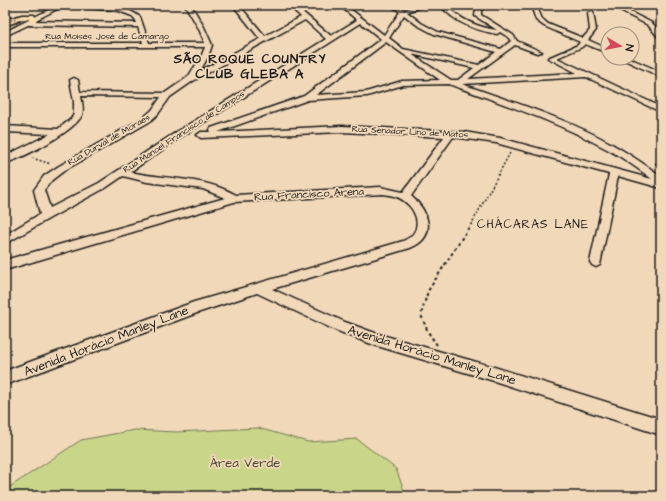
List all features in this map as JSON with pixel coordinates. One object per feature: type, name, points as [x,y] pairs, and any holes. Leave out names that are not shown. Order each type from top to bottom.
[{"type":"highway","points":[[5,19],[44,14]]},
{"type":"highway","points":[[5,19],[31,17],[28,15]]},
{"type":"street","points":[[47,5],[59,6]]},
{"type":"street","points":[[78,5],[130,12],[138,18],[147,46]]},
{"type":"street","points":[[188,5],[206,36],[209,45],[206,55],[190,78]]},
{"type":"street","points":[[236,5],[264,39]]},
{"type":"street","points":[[291,5],[304,18],[330,39]]},
{"type":"street","points":[[342,5],[401,51],[425,68],[449,82],[534,113],[591,137],[632,161],[661,181]]},
{"type":"street","points":[[394,5],[436,33],[501,51]]},
{"type":"street","points":[[306,98],[385,39],[403,12],[424,5]]},
{"type":"street","points":[[443,5],[452,16],[467,24],[484,30],[508,34]]},
{"type":"street","points":[[484,5],[478,10],[478,16],[508,34],[513,38],[514,42],[539,52]]},
{"type":"street","points":[[44,14],[59,6]]},
{"type":"street","points":[[5,34],[28,15],[59,6]]},
{"type":"street","points":[[535,8],[541,22],[600,47]]},
{"type":"street","points":[[624,11],[650,24],[661,37]]},
{"type":"street","points":[[592,13],[593,30],[580,46],[551,58],[661,110]]},
{"type":"street","points":[[28,15],[139,24]]},
{"type":"street","name":"Rua Durval de Moraes","points":[[46,214],[39,190],[48,178],[62,168],[146,120],[155,112],[167,95],[190,78],[304,18]]},
{"type":"street","name":"Rua Manoel Francisco de Campos","points":[[5,240],[46,214],[103,185],[178,135],[361,20]]},
{"type":"street","points":[[460,82],[514,42]]},
{"type":"street","name":"Rua Moisés José de Camargo","points":[[5,45],[209,45]]},
{"type":"street","points":[[401,51],[480,68]]},
{"type":"street","points":[[640,65],[660,74]]},
{"type":"street","points":[[201,134],[306,98],[367,94],[402,83],[460,82],[587,75]]},
{"type":"street","points":[[5,160],[60,132],[70,125],[78,114],[74,80]]},
{"type":"street","points":[[76,94],[167,95]]},
{"type":"street","points":[[5,129],[60,132]]},
{"type":"street","name":"Rua Senador Lino de Matos","points":[[178,135],[335,129],[451,134],[480,137],[515,145],[661,185]]},
{"type":"street","points":[[405,197],[451,134]]},
{"type":"street","points":[[122,173],[148,179],[205,186],[224,192],[234,199]]},
{"type":"street","points":[[596,262],[614,173]]},
{"type":"street","name":"Rua Francisco Arena","points":[[5,265],[234,199],[380,190],[405,197],[416,206],[422,216],[422,230],[416,239],[404,245],[258,288]]},
{"type":"street","name":"Avenida Horácio Manley Lane","points":[[5,378],[194,308],[258,288],[340,326],[374,339],[661,428]]},
{"type":"path","points":[[297,11],[335,5]]},
{"type":"path","points":[[5,19],[21,20],[12,27],[28,15]]},
{"type":"path","points":[[450,362],[428,332],[421,315],[428,291],[467,232],[515,145]]},
{"type":"path","points":[[18,154],[62,168]]},
{"type":"green space","name":"Área Verde","points":[[258,428],[308,442],[357,439],[396,469],[406,496],[5,496],[5,490],[81,440],[135,430],[176,432]]},
{"type":"district","name":"SÃO ROQUE COUNTRY CLUB GLEBA A","points":[[250,66]]},
{"type":"district","name":"CHÁCARAS LANE","points":[[533,224]]}]
